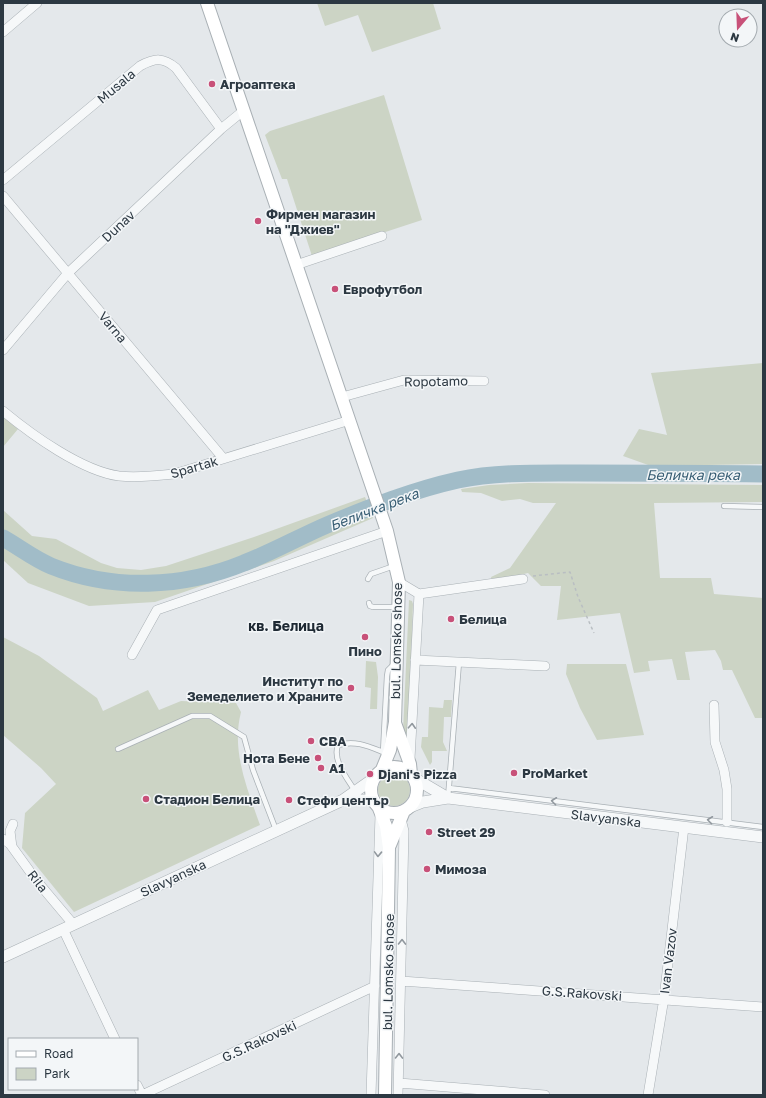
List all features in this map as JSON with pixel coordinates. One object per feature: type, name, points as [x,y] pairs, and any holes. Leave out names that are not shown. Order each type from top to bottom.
[{"type":"main road","name":"bul. Lomsko shose","points":[[207,3],[387,531],[399,582],[395,722],[390,750],[385,756],[378,774]]},
{"type":"main road","name":"bul. Lomsko shose","points":[[395,722],[411,772]]},
{"type":"main road","points":[[395,767],[411,772],[417,794],[414,802],[404,813],[391,813],[377,807],[372,789],[378,774],[395,767]]},
{"type":"main road","name":"bul. Lomsko shose","points":[[377,807],[386,826],[389,848],[385,1095]]},
{"type":"main road","name":"bul. Lomsko shose","points":[[389,848],[404,813]]},
{"type":"street","points":[[3,32],[37,3]]},
{"type":"street","name":"Musala","points":[[3,180],[140,66],[150,60],[160,58],[168,61],[176,68],[221,129]]},
{"type":"street","name":"Dunav","points":[[3,350],[68,273],[221,129],[243,111]]},
{"type":"street","name":"Varna","points":[[3,196],[223,458]]},
{"type":"street","points":[[296,265],[382,236]]},
{"type":"street","name":"Ropotamo","points":[[342,397],[404,380],[484,381]]},
{"type":"street","name":"Spartak","points":[[3,411],[28,431],[90,468],[118,476],[144,477],[174,474],[350,420]]},
{"type":"street","points":[[132,655],[157,610],[387,531]]},
{"type":"street","points":[[399,582],[419,594],[523,579]]},
{"type":"street","points":[[411,772],[419,594]]},
{"type":"street","points":[[415,660],[545,666]]},
{"type":"street","points":[[714,705],[715,742],[724,770],[727,789],[727,822]]},
{"type":"street","name":"Slavyanska","points":[[411,772],[449,793],[763,837]]},
{"type":"street","name":"Slavyanska","points":[[3,957],[343,800],[378,774]]},
{"type":"street","name":"Slavyanska","points":[[404,813],[423,802],[449,793]]},
{"type":"street","name":"Slavyanska","points":[[343,800],[377,807]]},
{"type":"street","points":[[371,1095],[375,986],[377,807]]},
{"type":"street","points":[[398,1095],[404,813]]},
{"type":"street","points":[[12,846],[10,831],[13,824]]},
{"type":"street","name":"Ivan Vazov","points":[[648,1095],[664,998],[684,827]]},
{"type":"street","name":"Rila","points":[[3,840],[12,846],[68,926],[115,1038]]},
{"type":"street","name":"G.S.Rakovski","points":[[401,981],[664,998],[763,1007]]},
{"type":"street","name":"G.S.Rakovski","points":[[142,1095],[375,986]]},
{"type":"street","points":[[399,1083],[446,1089],[545,1095]]},
{"type":"lane","points":[[724,506],[763,507]]},
{"type":"lane","points":[[368,580],[371,574],[395,566]]},
{"type":"lane","points":[[369,603],[370,606],[373,607],[398,607]]},
{"type":"lane","points":[[355,792],[338,761],[336,752],[338,745],[348,742],[359,743],[385,756],[387,676],[388,670],[396,661]]},
{"type":"lane","points":[[459,661],[449,793],[763,827]]},
{"type":"lane","points":[[118,749],[192,716],[210,716],[244,737],[253,770],[276,830]]},
{"type":"path","points":[[523,579],[570,572],[578,597],[594,633]]},
{"type":"green space","points":[[317,3],[433,3],[441,29],[372,52],[358,15],[325,26]]},
{"type":"green space","points":[[384,95],[422,220],[312,256],[287,179],[282,179],[265,135],[270,131]]},
{"type":"green space","points":[[763,363],[763,464],[651,466],[623,456],[639,429],[667,435],[651,373]]},
{"type":"green space","points":[[3,417],[18,429],[3,447]]},
{"type":"green space","points":[[528,483],[763,485],[763,502],[654,503],[660,578],[711,578],[714,594],[763,598],[763,718],[755,718],[732,670],[723,670],[721,661],[715,650],[685,652],[690,680],[677,680],[672,659],[648,661],[650,671],[634,673],[620,613],[557,620],[561,586],[541,586],[528,573],[492,581],[491,577],[510,568],[556,503],[533,503],[520,499],[502,501],[481,493],[462,492],[461,489],[489,485]]},
{"type":"green space","points":[[365,497],[373,518],[274,561],[155,602],[89,606],[28,583],[3,560],[3,510],[32,536],[56,539],[101,563],[117,568],[141,570],[166,566],[254,537]]},
{"type":"green space","points":[[409,600],[412,601],[413,604],[409,729],[406,740],[403,731]]},
{"type":"green space","name":"Стадион Белица","points":[[3,637],[39,656],[97,698],[103,711],[148,690],[159,710],[181,701],[236,703],[241,712],[238,727],[239,755],[250,797],[260,825],[74,912],[22,848],[25,813],[56,784],[41,768],[3,735]]},
{"type":"green space","points":[[366,661],[376,662],[378,677],[377,709],[370,709],[371,688],[365,687]]},
{"type":"green space","points":[[567,664],[626,664],[644,735],[597,740],[580,708],[566,674]]},
{"type":"green space","points":[[444,700],[452,700],[451,717],[444,717],[443,742],[447,751],[432,751],[432,762],[430,765],[421,747],[422,737],[428,737],[429,707],[443,708]]},
{"type":"green space","points":[[391,774],[397,774],[406,778],[410,790],[406,802],[397,806],[391,806],[382,802],[378,793],[378,787],[382,778]]},
{"type":"waterway","name":"Беличка река","points":[[3,538],[45,563],[75,574],[99,580],[123,583],[172,582],[197,578],[221,571],[255,559],[306,534],[375,505],[441,484],[472,477],[532,473],[763,474]]},
{"type":"place","name":"Агроаптека","points":[[212,84]]},
{"type":"place","name":"Фирмен магазин на \"Джиев\"","points":[[258,221]]},
{"type":"place","name":"Еврофутбол","points":[[335,289]]},
{"type":"place","name":"Белица","points":[[451,619]]},
{"type":"place","name":"Пино","points":[[365,637]]},
{"type":"place","name":"Институт по Земеделието и Храните","points":[[351,688]]},
{"type":"place","name":"CBA","points":[[311,741]]},
{"type":"place","name":"Нота Бене","points":[[318,758]]},
{"type":"place","name":"A1","points":[[321,768]]},
{"type":"place","name":"ProMarket","points":[[514,773]]},
{"type":"place","name":"Djani's Pizza","points":[[370,774]]},
{"type":"place","name":"Стадион Белица","points":[[146,799]]},
{"type":"place","name":"Стефи център","points":[[289,800]]},
{"type":"place","name":"Street 29","points":[[429,832]]},
{"type":"place","name":"Мимоза","points":[[427,869]]},
{"type":"district","name":"кв. Белица","points":[[286,625]]}]
